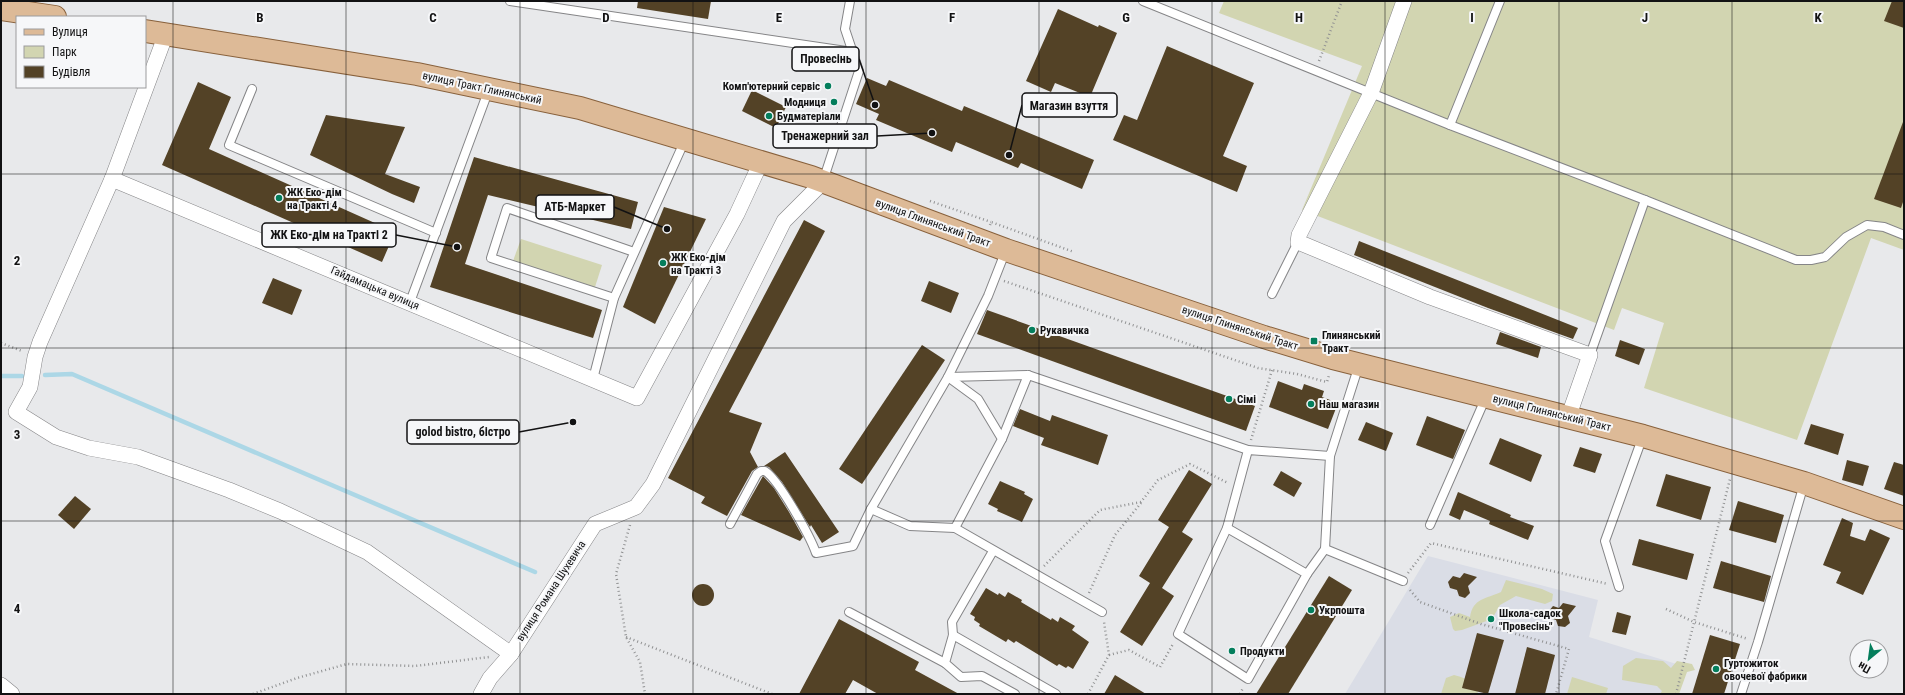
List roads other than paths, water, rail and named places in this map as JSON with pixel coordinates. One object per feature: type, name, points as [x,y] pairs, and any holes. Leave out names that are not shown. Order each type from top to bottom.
[{"type":"main road","points":[[1,9],[48,16]]},
{"type":"main road","name":"вулиця Тракт Глинянський","points":[[155,32],[394,71],[580,108],[817,180]]},
{"type":"main road","name":"вулиця Глинянський Тракт","points":[[817,180],[1006,250],[1264,337],[1359,364],[1643,436],[1804,483],[1904,518]]},
{"type":"street","points":[[1404,1],[1371,93],[1299,235],[1298,242],[1430,297],[1590,355],[1568,418]]},
{"type":"street","points":[[146,63],[155,32]]},
{"type":"street","points":[[139,88],[112,179],[40,342],[35,357],[30,387],[16,412],[56,437],[88,448],[138,456],[280,510],[367,552],[511,654]]},
{"type":"street","name":"Гайдамацька вулиця","points":[[112,179],[410,302],[637,398],[737,214],[761,162]]},
{"type":"street","name":"вулиця Романа Шухевича","points":[[481,694],[490,678],[511,654],[595,524],[636,507],[653,484],[784,221],[817,180]]},
{"type":"street","points":[[1,686],[12,694]]},
{"type":"lane","points":[[510,1],[853,52]]},
{"type":"lane","points":[[817,180],[859,71],[845,29],[850,1]]},
{"type":"lane","points":[[1143,1],[1450,125],[1646,200],[1796,260],[1811,260],[1825,257],[1846,237],[1868,225],[1884,227],[1904,235]]},
{"type":"lane","points":[[1450,125],[1500,1]]},
{"type":"lane","points":[[252,89],[229,145],[436,233]]},
{"type":"lane","points":[[410,302],[489,89]]},
{"type":"lane","points":[[593,380],[614,298],[685,140]]},
{"type":"lane","points":[[1590,355],[1646,200]]},
{"type":"lane","points":[[614,298],[491,258],[507,208],[634,252]]},
{"type":"lane","points":[[1272,294],[1298,242]]},
{"type":"lane","points":[[730,524],[761,471],[769,473],[780,488],[812,541],[816,553],[853,546],[871,509],[948,378],[988,296],[1006,250]]},
{"type":"lane","points":[[1248,450],[1227,528],[1178,634],[1248,679],[1307,574],[1325,549],[1330,456],[1359,364]]},
{"type":"lane","points":[[948,378],[1028,375],[1248,450],[1330,456]]},
{"type":"lane","points":[[955,528],[1002,439],[1028,375]]},
{"type":"lane","points":[[948,378],[978,399],[1002,439]]},
{"type":"lane","points":[[1430,525],[1486,396]]},
{"type":"lane","points":[[1618,587],[1605,541],[1643,436]]},
{"type":"lane","points":[[1741,694],[1758,642],[1804,483]]},
{"type":"lane","points":[[871,509],[910,526],[955,528],[1102,612]]},
{"type":"lane","points":[[1227,528],[1307,574]]},
{"type":"lane","points":[[1325,549],[1402,581]]},
{"type":"lane","points":[[945,664],[953,635],[952,622],[993,550]]},
{"type":"lane","points":[[849,612],[945,664],[961,677],[982,676],[1015,694]]},
{"type":"lane","points":[[953,635],[1056,694]]},
{"type":"waterway","points":[[45,375],[72,374],[535,572]]},
{"type":"waterway","points":[[1,376],[22,376]]},
{"type":"place","name":"Комп'ютерний сервіс","points":[[828,86]]},
{"type":"place","name":"Модниця","points":[[834,102]]},
{"type":"place","name":"Провесінь","points":[[875,105]]},
{"type":"place","name":"Будматеріали","points":[[769,116]]},
{"type":"place","name":"Тренажерний зал","points":[[932,133]]},
{"type":"place","name":"Магазин взуття","points":[[1009,155]]},
{"type":"place","name":"ЖК Еко-дім на Тракті 4","points":[[279,198]]},
{"type":"place","name":"АТБ-Маркет","points":[[667,229]]},
{"type":"place","name":"ЖК Еко-дім на Тракті 2","points":[[457,247]]},
{"type":"place","name":"ЖК Еко-дім на Тракті 3","points":[[663,263]]},
{"type":"place","name":"Рукавичка","points":[[1032,330]]},
{"type":"place","name":"Глинянський Тракт","points":[[1314,341]]},
{"type":"place","name":"Сімі","points":[[1229,399]]},
{"type":"place","name":"Наш магазин","points":[[1311,404]]},
{"type":"place","name":"golod bistro, бістро","points":[[573,422]]},
{"type":"place","name":"Укрпошта","points":[[1311,610]]},
{"type":"place","name":"Школа-садок \"Провесінь\"","points":[[1491,619]]},
{"type":"place","name":"Продукти","points":[[1232,651]]},
{"type":"place","name":"Гуртожиток овочевої фабрики","points":[[1716,669]]}]
